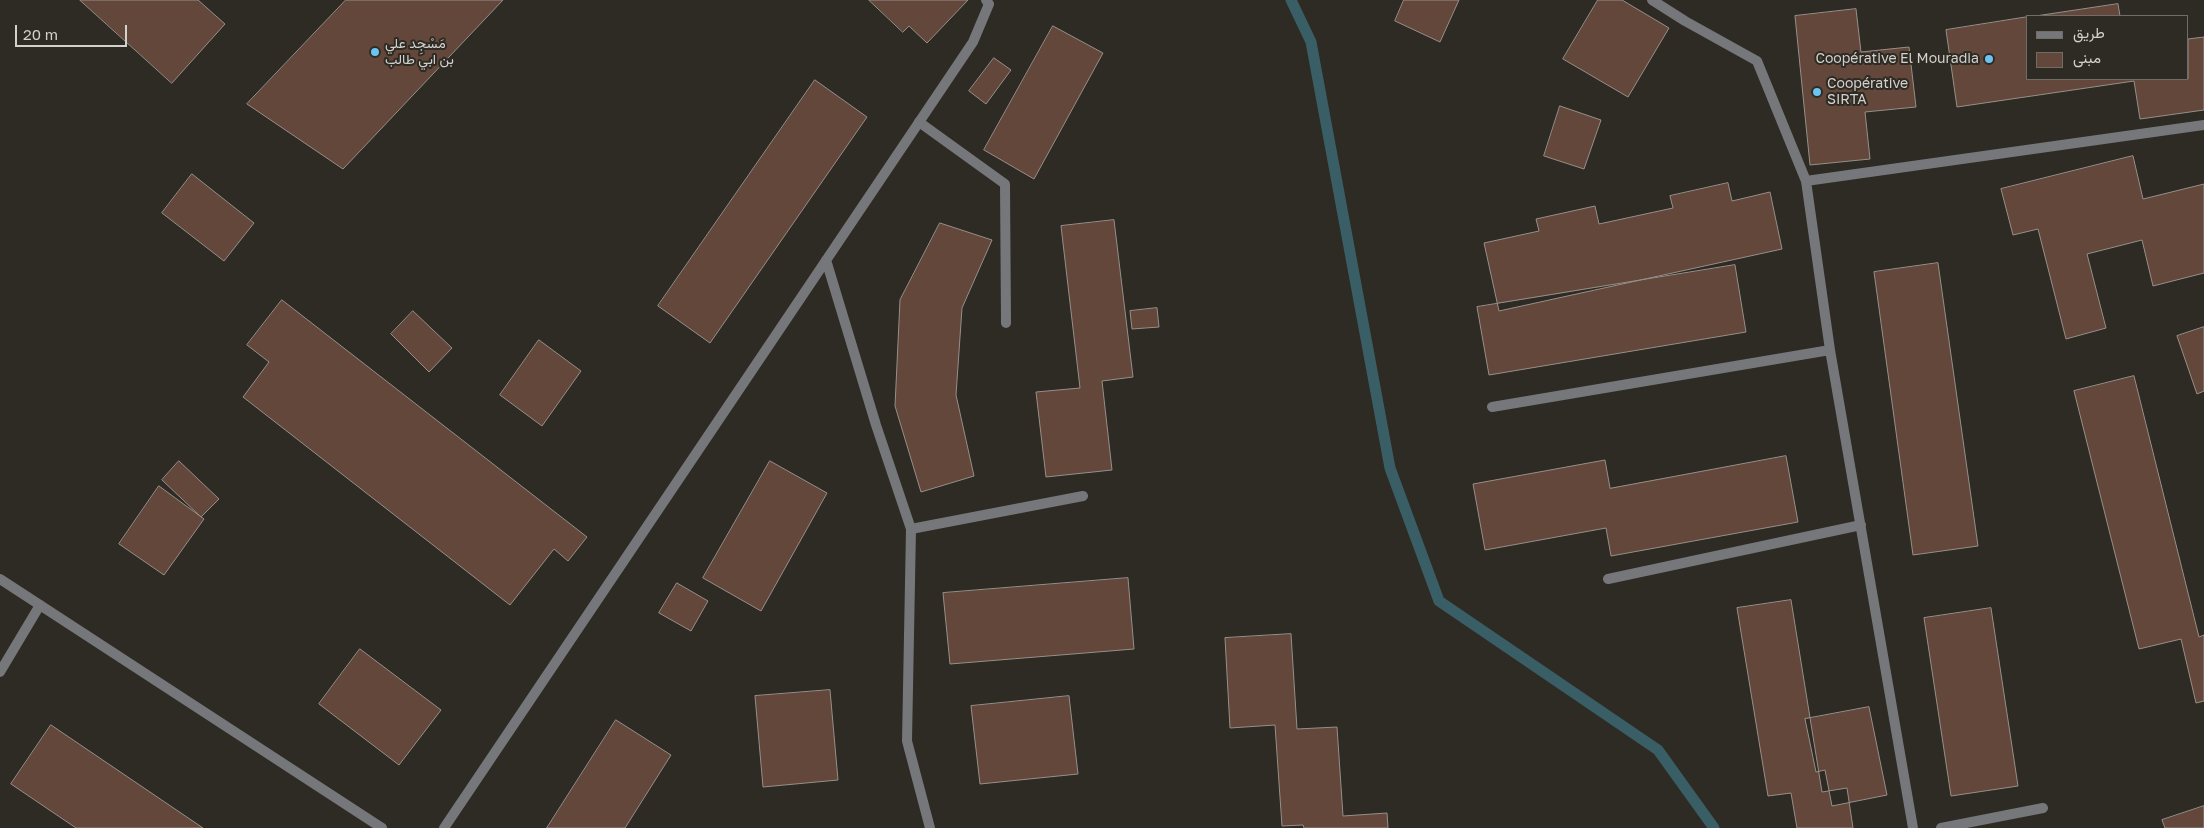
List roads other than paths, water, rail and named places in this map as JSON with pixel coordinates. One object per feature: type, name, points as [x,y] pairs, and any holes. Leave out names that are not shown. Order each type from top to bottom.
[{"type":"street","points":[[1652,0],[1685,21],[1758,61],[1806,181],[1830,350],[1913,828]]},
{"type":"street","points":[[444,828],[973,42],[988,1]]},
{"type":"street","points":[[919,122],[1005,184],[1006,323]]},
{"type":"street","points":[[1806,181],[2204,125]]},
{"type":"street","points":[[826,260],[876,425],[911,528],[907,742],[930,828]]},
{"type":"street","points":[[1492,406],[1830,350]]},
{"type":"street","points":[[911,528],[1083,496]]},
{"type":"street","points":[[1608,580],[1861,524]]},
{"type":"street","points":[[0,579],[382,828]]},
{"type":"street","points":[[0,672],[40,605]]},
{"type":"street","points":[[1941,828],[2043,808]]},
{"type":"waterway","points":[[1291,0],[1311,42],[1390,468],[1439,601],[1658,750],[1714,828]]},
{"type":"place","name":"مَسْجِد علي بن ابي طالب","points":[[375,52]]},
{"type":"place","name":"Coopérative El Mouradia","points":[[1989,59]]},
{"type":"place","name":"Coopérative SIRTA","points":[[1817,92]]}]
